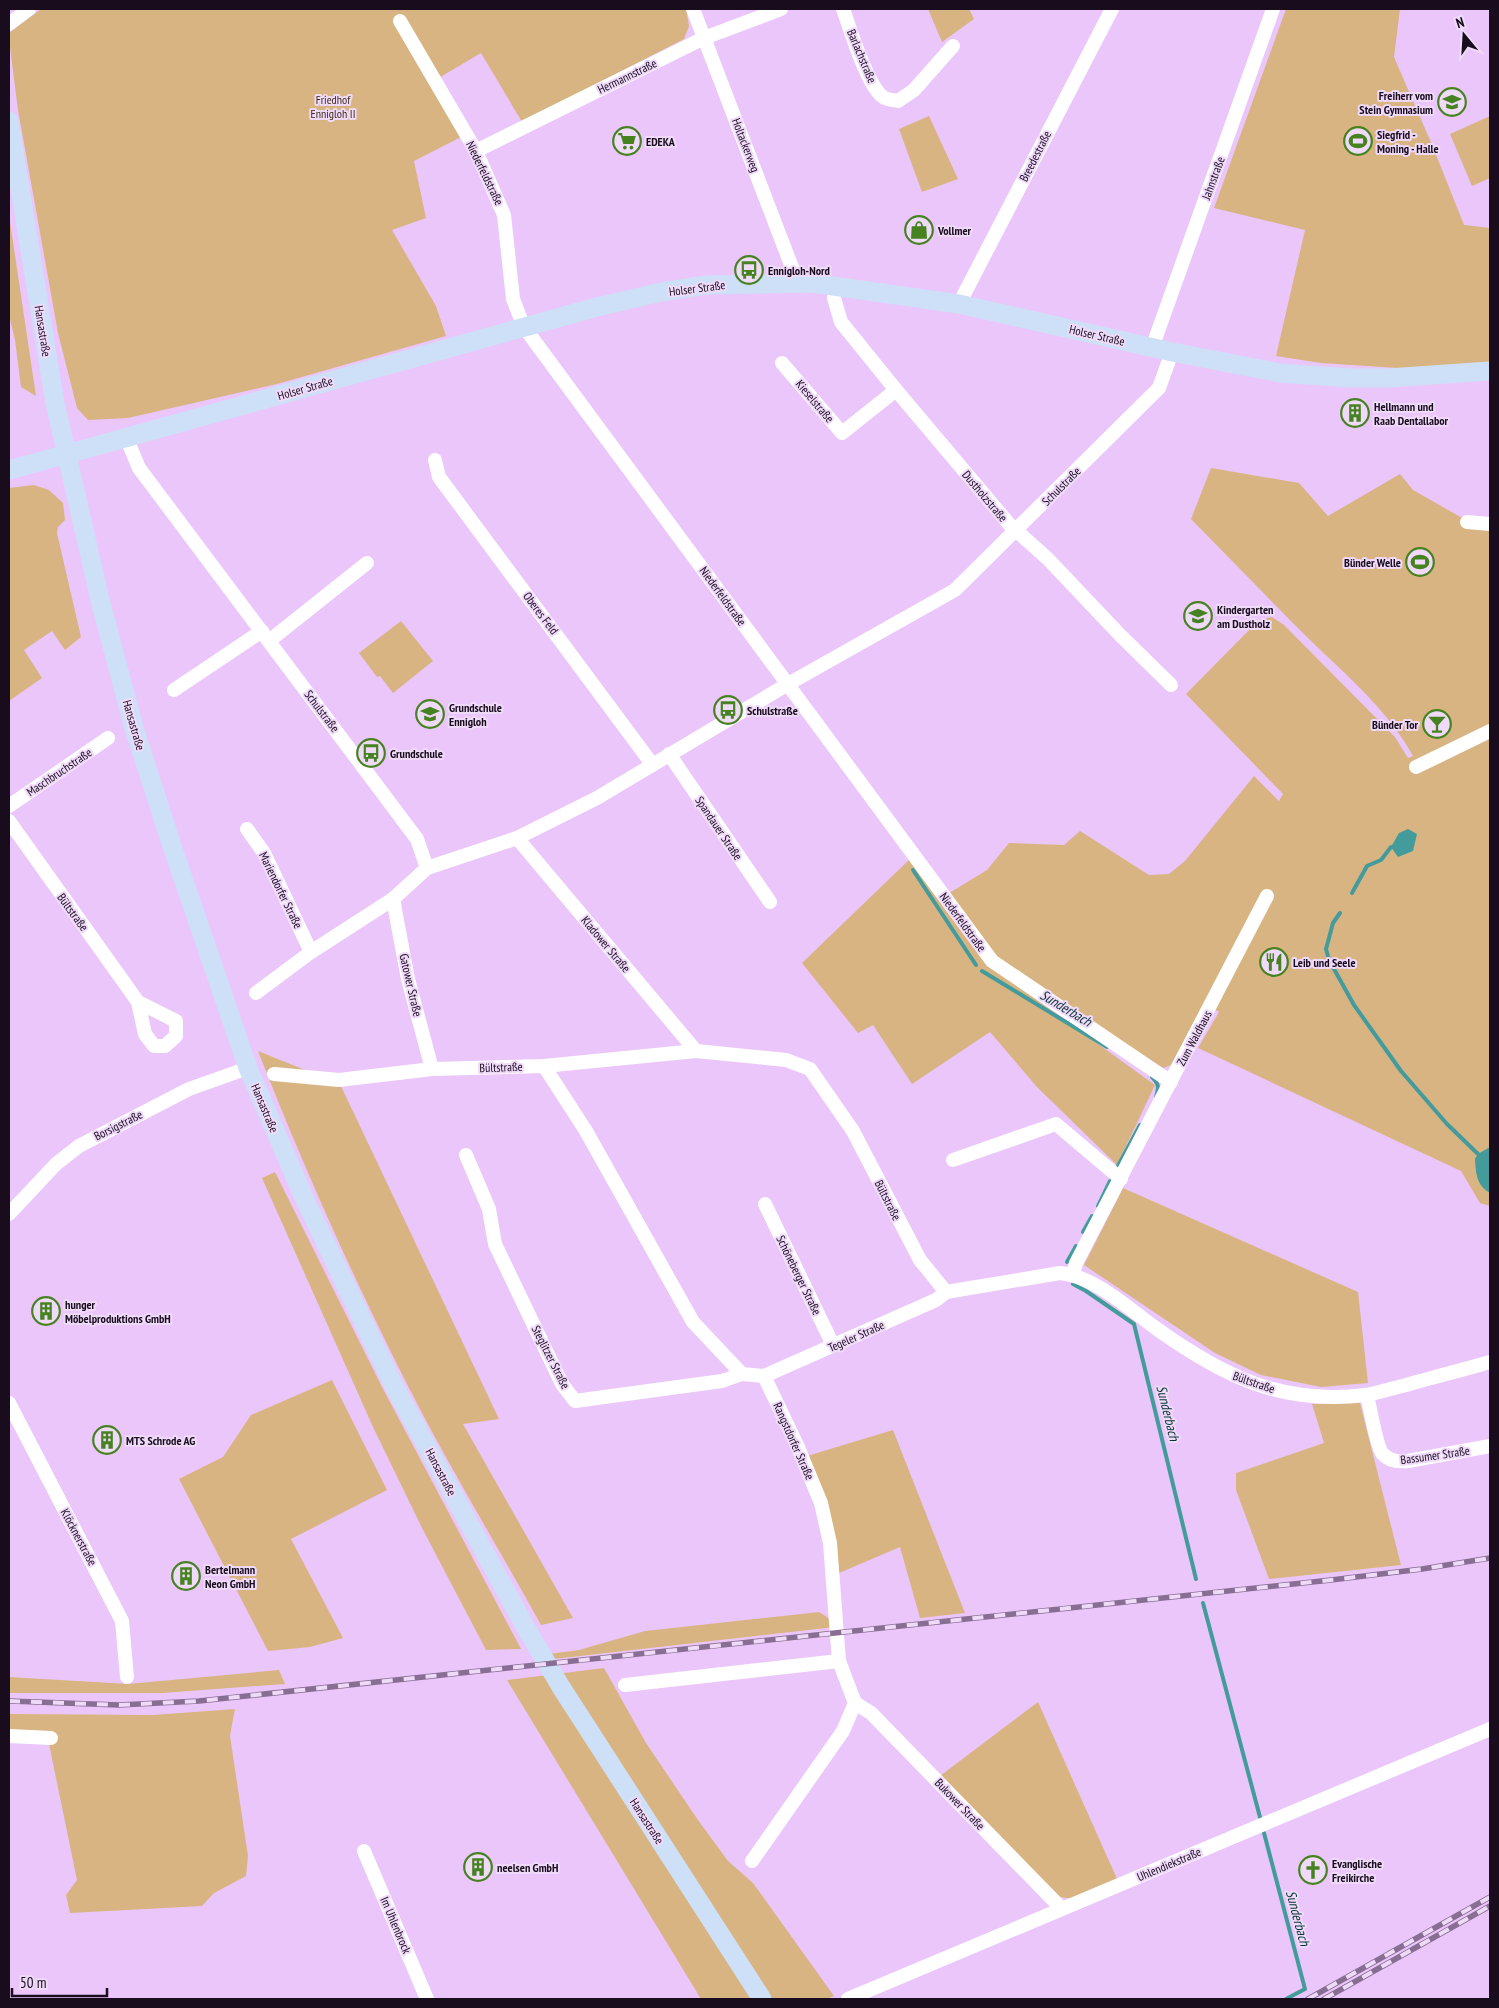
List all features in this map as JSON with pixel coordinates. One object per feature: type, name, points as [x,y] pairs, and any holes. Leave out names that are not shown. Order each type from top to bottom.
[{"type":"main road","name":"Hansastraße","points":[[9,121],[55,403],[101,604],[134,728],[248,1068],[306,1202],[395,1388],[526,1628],[561,1687],[762,1999]]},
{"type":"main road","name":"Holser Straße","points":[[9,470],[597,307],[661,292],[717,285],[798,282],[835,285],[959,304],[1152,348],[1280,373],[1350,378],[1388,378],[1490,371]]},
{"type":"street","points":[[9,24],[29,9]]},
{"type":"street","name":"Holtackerweg","points":[[693,9],[798,282]]},
{"type":"street","name":"Hermannstraße","points":[[476,151],[704,38],[781,9]]},
{"type":"street","name":"Barlachstraße","points":[[843,9],[869,76],[877,91],[889,99],[898,101],[914,90],[952,46]]},
{"type":"street","name":"Breedestraße","points":[[959,304],[1112,9]]},
{"type":"street","name":"Jahnstraße","points":[[1152,348],[1273,9]]},
{"type":"street","name":"Niederfeldstraße","points":[[400,21],[476,151],[504,215],[513,299],[524,327],[992,960],[1171,1082]]},
{"type":"street","name":"Dustholzstraße","points":[[835,285],[836,304],[841,322],[896,390],[1016,531],[1048,559],[1120,635],[1171,685]]},
{"type":"street","name":"Schulstraße","points":[[393,899],[427,868],[517,838],[597,798],[788,684],[955,590],[1159,388],[1172,352]]},
{"type":"street","name":"Kieselstraße","points":[[782,363],[842,433],[896,390]]},
{"type":"street","name":"Schulstraße","points":[[126,437],[138,468],[417,839],[427,868]]},
{"type":"street","name":"Oberes Feld","points":[[435,460],[439,477],[652,764]]},
{"type":"street","points":[[1467,522],[1490,524]]},
{"type":"street","points":[[174,690],[265,636],[367,563]]},
{"type":"street","points":[[1416,767],[1490,731]]},
{"type":"street","name":"Maschbruchstraße","points":[[9,806],[108,738]]},
{"type":"street","name":"Spandauer Straße","points":[[669,754],[770,902]]},
{"type":"street","name":"Bültstraße","points":[[9,821],[138,1002]]},
{"type":"street","name":"Mariendorfer Straße","points":[[247,829],[264,853],[311,952]]},
{"type":"street","name":"Kladower Straße","points":[[517,838],[696,1051]]},
{"type":"street","name":"Zum Waldhaus","points":[[1073,1274],[1076,1263],[1267,896]]},
{"type":"street","points":[[256,993],[311,952],[393,899]]},
{"type":"street","name":"Gatower Straße","points":[[393,899],[408,980],[432,1069]]},
{"type":"street","name":"Bültstraße","points":[[274,1074],[339,1080],[432,1069],[544,1066],[696,1051],[786,1060],[810,1069],[853,1131],[920,1260],[946,1292],[1060,1273],[1073,1274],[1091,1282],[1216,1368],[1272,1389],[1304,1396],[1367,1395],[1490,1362]]},
{"type":"street","points":[[544,1066],[586,1131],[693,1322],[742,1374],[764,1376]]},
{"type":"street","name":"Borsigstraße","points":[[9,1214],[56,1164],[79,1146],[189,1088],[248,1068]]},
{"type":"street","points":[[953,1160],[1056,1124],[1121,1179]]},
{"type":"street","name":"Steglitzer Straße","points":[[466,1155],[489,1209],[495,1244],[562,1384],[575,1401],[722,1381],[742,1374]]},
{"type":"street","name":"Schöneberger Straße","points":[[765,1204],[834,1346]]},
{"type":"street","name":"Tegeler Straße","points":[[764,1376],[936,1300],[946,1292]]},
{"type":"street","name":"Rangstdorfer Straße","points":[[764,1376],[800,1452],[821,1503],[830,1543],[839,1661],[855,1704]]},
{"type":"street","name":"Bassumer Straße","points":[[1367,1395],[1380,1451],[1389,1459],[1397,1462],[1408,1461],[1490,1446]]},
{"type":"street","name":"Klöcknerstraße","points":[[9,1403],[122,1621],[127,1677]]},
{"type":"street","points":[[625,1685],[839,1661]]},
{"type":"street","points":[[752,1861],[843,1732],[855,1704]]},
{"type":"street","name":"Bukower Straße","points":[[855,1704],[871,1713],[1062,1909]]},
{"type":"street","name":"Uhlendiekstraße","points":[[848,1999],[1490,1729]]},
{"type":"street","points":[[9,1736],[51,1738]]},
{"type":"street","name":"Im Uhlenbrock","points":[[364,1851],[427,1999]]},
{"type":"green space","name":"Friedhof Ennigloh II","points":[[41,9],[686,9],[689,26],[684,39],[522,122],[481,53],[437,79],[469,133],[414,161],[426,218],[392,230],[436,306],[446,336],[277,384],[128,418],[88,420],[77,408],[58,333],[18,110],[9,40],[9,33]]},
{"type":"green space","points":[[928,9],[969,9],[974,19],[942,42]]},
{"type":"green space","points":[[1286,9],[1400,9],[1394,57],[1464,225],[1490,228],[1490,362],[1428,370],[1321,363],[1276,356],[1305,230],[1214,208]]},
{"type":"green space","points":[[929,116],[958,179],[922,192],[899,129]]},
{"type":"green space","points":[[1490,116],[1490,178],[1472,186],[1450,134]]},
{"type":"green space","points":[[9,215],[36,396],[21,387],[15,340],[9,315]]},
{"type":"green space","points":[[1211,468],[1299,483],[1328,516],[1400,474],[1413,490],[1464,519],[1490,528],[1490,1206],[1480,1203],[1461,1171],[1198,1048],[1219,1012],[1205,1002],[1171,1065],[1163,1068],[1010,969],[985,945],[946,895],[987,870],[1009,843],[1064,845],[1080,831],[1149,875],[1169,874],[1185,861],[1254,776],[1279,801],[1283,794],[1186,694],[1259,620],[1272,617],[1284,625],[1395,737],[1408,758],[1413,756],[1391,723],[1366,694],[1191,519]]},
{"type":"green space","points":[[34,485],[49,490],[63,503],[65,520],[58,527],[57,533],[81,637],[65,650],[52,631],[24,650],[42,678],[9,701],[9,488]]},
{"type":"green space","points":[[401,621],[433,661],[393,693],[380,676],[377,677],[359,653]]},
{"type":"green space","points":[[910,859],[998,972],[1155,1085],[1117,1165],[1037,1087],[990,1032],[912,1084],[873,1025],[858,1033],[802,963]]},
{"type":"green space","points":[[258,1051],[340,1084],[499,1419],[463,1424],[573,1618],[541,1625],[442,1450],[389,1349],[349,1265],[311,1180]]},
{"type":"green space","points":[[275,1172],[382,1387],[521,1649],[486,1650],[422,1528],[373,1427],[262,1178]]},
{"type":"green space","points":[[1123,1188],[1358,1292],[1368,1383],[1321,1387],[1261,1375],[1215,1353],[1084,1265]]},
{"type":"green space","points":[[332,1380],[387,1490],[291,1539],[343,1638],[310,1647],[268,1651],[179,1479],[223,1457],[251,1415]]},
{"type":"green space","points":[[1360,1403],[1401,1565],[1269,1579],[1236,1490],[1236,1473],[1324,1443],[1312,1404]]},
{"type":"green space","points":[[893,1430],[965,1613],[920,1618],[900,1547],[839,1573],[807,1456]]},
{"type":"green space","points":[[819,1612],[827,1617],[835,1627],[545,1660],[542,1655],[579,1650],[645,1631]]},
{"type":"green space","points":[[604,1668],[646,1743],[698,1820],[728,1861],[753,1883],[834,1996],[827,1999],[701,1999],[507,1680]]},
{"type":"green space","points":[[279,1670],[285,1684],[162,1693],[9,1693],[9,1677],[128,1684]]},
{"type":"green space","points":[[1038,1702],[1118,1881],[1073,1899],[1060,1897],[940,1776]]},
{"type":"green space","points":[[235,1709],[230,1736],[248,1856],[246,1876],[214,1893],[202,1906],[70,1913],[66,1895],[77,1880],[48,1739],[9,1737],[9,1714],[153,1715]]},
{"type":"shaded area","points":[[1408,829],[1417,834],[1413,851],[1398,857],[1391,847],[1399,833]]},
{"type":"shaded area","points":[[1490,1147],[1490,1193],[1479,1182],[1476,1174],[1475,1159],[1478,1154]]},
{"type":"waterway","points":[[1352,893],[1367,866],[1381,860],[1391,847]]},
{"type":"waterway","name":"Sunderbach","points":[[913,870],[976,965]]},
{"type":"waterway","points":[[1340,913],[1333,923],[1326,949],[1329,960],[1354,1005],[1401,1071],[1447,1124],[1478,1154]]},
{"type":"waterway","name":"Sunderbach","points":[[982,971],[1107,1047]]},
{"type":"waterway","name":"Sunderbach","points":[[1152,1077],[1158,1086],[1156,1097]]},
{"type":"waterway","name":"Sunderbach","points":[[1118,1166],[1140,1125]]},
{"type":"waterway","name":"Sunderbach","points":[[1098,1206],[1110,1181]]},
{"type":"waterway","name":"Sunderbach","points":[[1083,1232],[1092,1216]]},
{"type":"waterway","name":"Sunderbach","points":[[1067,1262],[1076,1246]]},
{"type":"waterway","name":"Sunderbach","points":[[1073,1284],[1134,1324],[1196,1579]]},
{"type":"waterway","name":"Sunderbach","points":[[1203,1603],[1261,1821]]},
{"type":"waterway","name":"Sunderbach","points":[[1264,1833],[1305,1989],[1286,1999]]},
{"type":"railway","points":[[9,1701],[119,1705],[199,1701],[1331,1580],[1422,1569],[1490,1558]]},
{"type":"railway","points":[[1308,1999],[1490,1897]]},
{"type":"railway","points":[[1324,1999],[1490,1906]]},
{"type":"place","name":"Freiherr vom Stein Gymnasium","points":[[1452,102]]},
{"type":"place","name":"EDEKA","points":[[627,141]]},
{"type":"place","name":"Siegfrid - Moning - Halle","points":[[1358,141]]},
{"type":"place","name":"Vollmer","points":[[919,230]]},
{"type":"place","name":"Ennigloh-Nord","points":[[749,270]]},
{"type":"place","name":"Hellmann und Raab Dentallabor","points":[[1355,413]]},
{"type":"place","name":"Bünder Welle","points":[[1420,562]]},
{"type":"place","name":"Kindergarten am Dustholz","points":[[1198,616]]},
{"type":"place","name":"Schulstraße","points":[[728,710]]},
{"type":"place","name":"Grundschule Ennigloh","points":[[430,714]]},
{"type":"place","name":"Bünder Tor","points":[[1437,724]]},
{"type":"place","name":"Grundschule","points":[[371,753]]},
{"type":"place","name":"Leib und Seele","points":[[1274,962]]},
{"type":"place","name":"hunger Möbelproduktions GmbH","points":[[46,1311]]},
{"type":"place","name":"MTS Schrode AG","points":[[107,1440]]},
{"type":"place","name":"Bertelmann Neon GmbH","points":[[186,1576]]},
{"type":"place","name":"neelsen GmbH","points":[[478,1867]]},
{"type":"place","name":"Evanglische Freikirche","points":[[1313,1870]]}]
